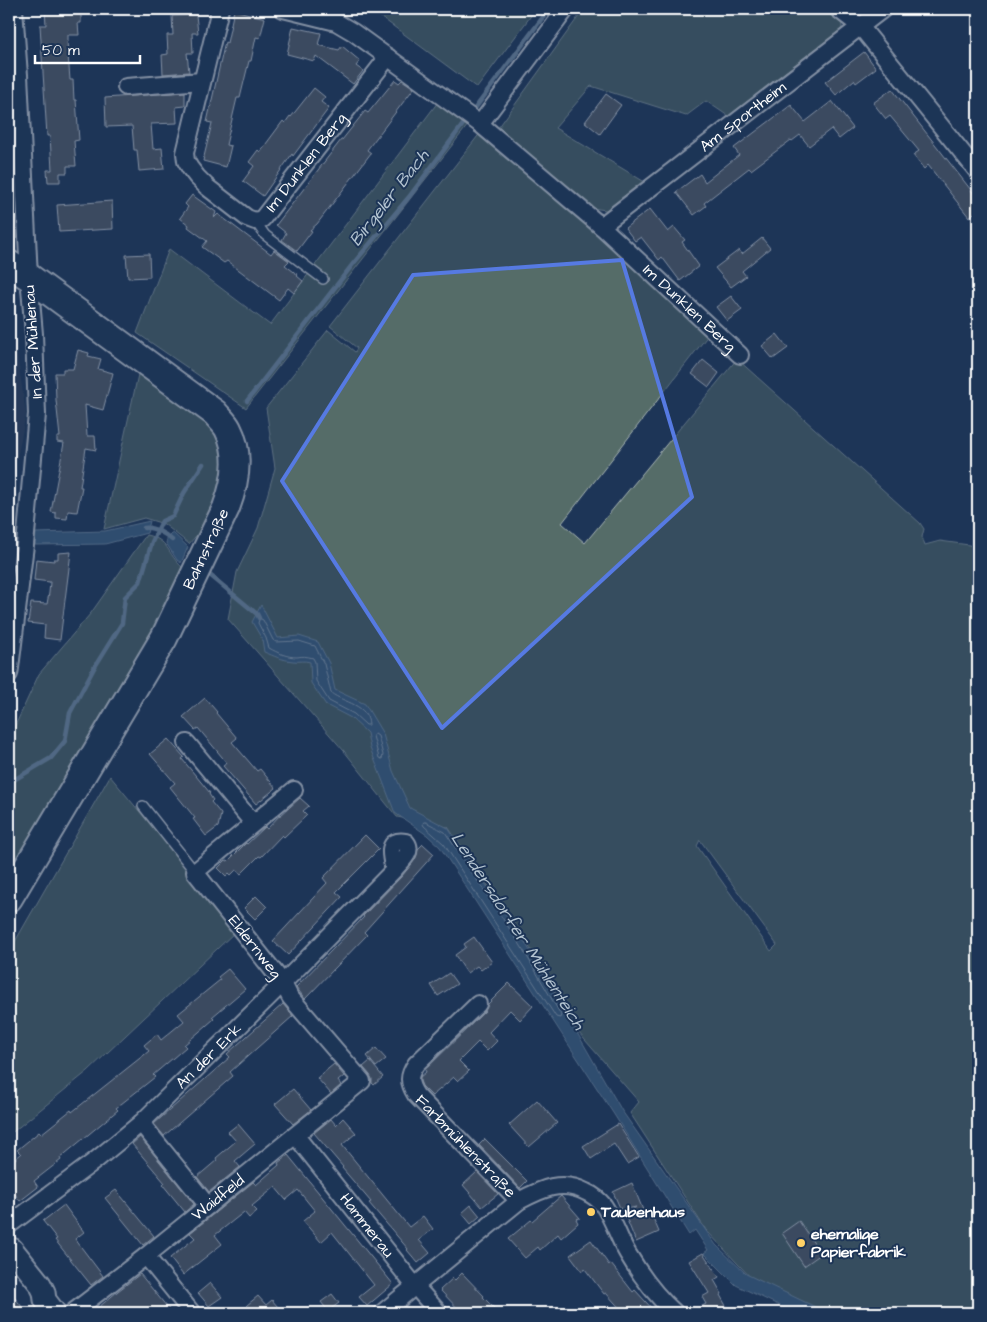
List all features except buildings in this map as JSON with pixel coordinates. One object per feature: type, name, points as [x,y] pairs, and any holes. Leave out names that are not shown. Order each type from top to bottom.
[{"type":"main road","name":"Bahnstraße","points":[[9,898],[164,638],[226,508],[234,488],[236,462],[233,443],[227,427],[215,414],[19,270]]},
{"type":"street","name":"In der Mühlenau","points":[[9,674],[38,414],[34,334],[19,270],[19,75],[14,9]]},
{"type":"street","name":"Im Dunklen Berg","points":[[220,9],[185,153],[186,161],[207,187],[247,218],[255,221],[262,219],[388,57]]},
{"type":"street","name":"Im Dunklen Berg","points":[[283,9],[336,22],[353,32],[472,118],[601,226],[740,355]]},
{"type":"street","points":[[472,118],[566,9]]},
{"type":"street","points":[[838,9],[860,26],[978,172]]},
{"type":"street","name":"Am Sportheim","points":[[601,226],[883,9]]},
{"type":"street","points":[[126,87],[202,81]]},
{"type":"street","points":[[187,743],[253,823]]},
{"type":"street","points":[[194,872],[294,790]]},
{"type":"street","name":"An der Erk","points":[[9,1225],[96,1160],[141,1123],[394,870]]},
{"type":"street","name":"Eldernweg","points":[[194,872],[283,983],[290,997],[362,1082]]},
{"type":"street","name":"Farbmühlenstraße","points":[[382,1313],[519,1201],[416,1094],[410,1081],[410,1072],[416,1064],[478,1004]]},
{"type":"street","name":"Waidfeld","points":[[72,1313],[146,1256],[362,1082]]},
{"type":"street","points":[[141,1123],[208,1206]]},
{"type":"street","name":"Hammerau","points":[[296,1136],[415,1286],[439,1313]]},
{"type":"street","points":[[519,1201],[552,1186],[566,1185],[582,1189],[594,1196],[604,1206],[627,1253],[644,1280],[664,1304],[675,1313]]},
{"type":"street","points":[[9,1248],[12,1249],[40,1284],[50,1306]]},
{"type":"street","points":[[146,1256],[192,1313]]},
{"type":"street","points":[[9,1264],[36,1298],[50,1306]]},
{"type":"lane","points":[[255,221],[265,235],[323,279]]},
{"type":"lane","points":[[143,806],[194,872]]},
{"type":"highlighted area","points":[[622,260],[692,497],[442,728],[282,481],[413,275]]},
{"type":"shaded area","points":[[9,299],[26,414],[9,498]]},
{"type":"green space","points":[[370,9],[536,9],[477,88]]},
{"type":"green space","points":[[584,9],[832,9],[841,16],[842,29],[728,116],[706,101],[686,116],[591,86],[555,128],[643,181],[606,210],[592,208],[496,131]]},
{"type":"green space","points":[[438,102],[468,125],[246,408],[137,333],[169,249],[270,325]]},
{"type":"green space","points":[[481,132],[709,334],[562,523],[585,543],[737,359],[920,523],[924,529],[922,537],[925,545],[940,541],[978,548],[978,1313],[810,1313],[754,1281],[706,1230],[630,1113],[639,1102],[578,1032],[527,943],[448,827],[397,817],[344,751],[228,619],[237,572],[258,528],[275,468],[266,408],[328,330],[355,352],[357,348],[330,326]],"holes":[[[700,840],[777,945],[771,951],[697,846]]]},
{"type":"green space","points":[[139,370],[208,420],[217,434],[224,466],[223,483],[206,524],[189,544],[164,524],[144,518],[104,529]]},
{"type":"green space","points":[[146,535],[160,540],[183,568],[154,632],[9,874],[9,739],[39,674],[91,613]]},
{"type":"green space","points":[[110,776],[236,931],[88,1071],[9,1135],[9,952]]},
{"type":"water","points":[[150,521],[147,533],[105,544],[35,545],[36,533],[105,531]]},
{"type":"water","points":[[173,533],[188,547],[181,563],[166,543],[168,536]]},
{"type":"water","points":[[261,605],[278,638],[299,636],[318,642],[329,663],[335,690],[365,704],[383,734],[393,771],[410,808],[448,828],[526,944],[622,1111],[716,1245],[746,1274],[828,1313],[795,1313],[736,1285],[704,1253],[708,1250],[695,1230],[689,1235],[615,1116],[440,847],[427,835],[395,813],[370,748],[367,733],[351,718],[326,705],[311,683],[310,662],[285,660],[264,652],[262,639],[252,622]]},
{"type":"waterway","name":"Birgeler Bach","points":[[247,401],[353,264],[409,197],[549,9]]},
{"type":"waterway","name":"Birgeler Bach","points":[[9,794],[12,781],[51,758],[65,741],[70,713],[94,668],[122,623],[125,597],[140,582],[152,542],[162,521],[173,516],[184,493],[203,464]]},
{"type":"waterway","name":"Birgeler Bach","points":[[144,528],[159,531],[172,540]]},
{"type":"waterway","name":"Lendersdorfer Mühlenteich","points":[[205,571],[257,614],[259,618]]},
{"type":"place","name":"Taubenhaus","points":[[591,1212]]},
{"type":"place","name":"ehemalige Papierfabrik","points":[[801,1243]]}]
